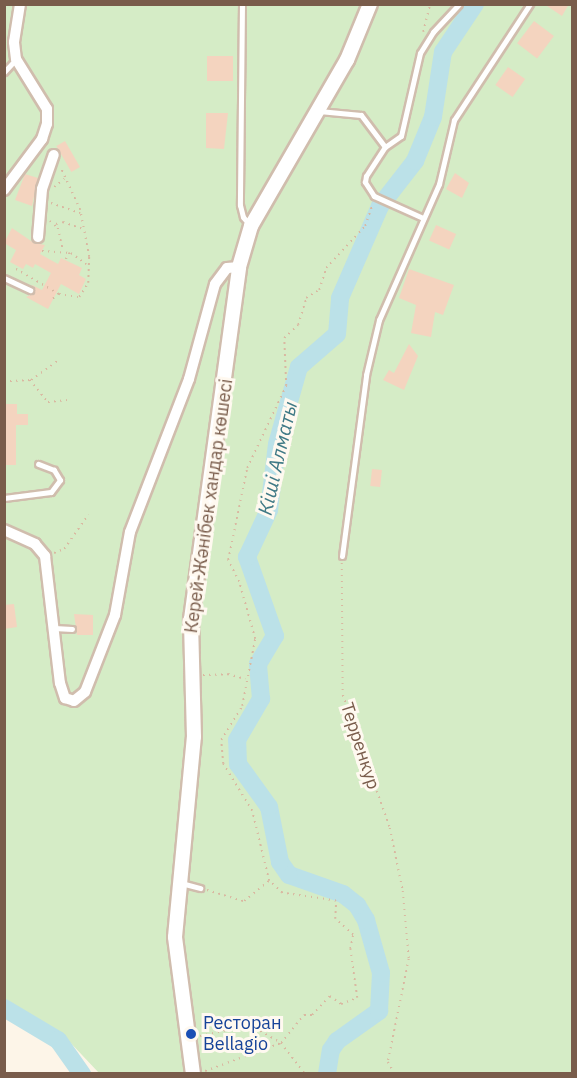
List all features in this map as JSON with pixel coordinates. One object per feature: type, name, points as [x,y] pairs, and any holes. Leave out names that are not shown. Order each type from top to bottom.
[{"type":"main road","name":"Керей-Жәнібек хандар көшесі","points":[[194,1074],[176,937],[179,882],[195,737],[191,674],[196,580],[239,267],[251,226],[347,60],[370,4]]},
{"type":"street","points":[[4,190],[42,139],[47,124],[47,109],[16,59],[14,42],[20,4]]},
{"type":"street","points":[[38,237],[41,200],[54,155]]},
{"type":"street","points":[[4,530],[35,544],[45,556],[60,683],[65,698],[74,701],[85,692],[115,615],[130,532],[189,379],[215,284],[227,268],[239,267]]},
{"type":"lane","points":[[242,4],[240,206],[243,217],[251,226]]},
{"type":"lane","points":[[423,218],[396,208],[374,196],[365,182],[366,176],[385,147],[401,136],[406,122],[407,98],[420,53],[433,32],[459,4]]},
{"type":"lane","points":[[342,556],[366,375],[379,320],[439,184],[454,120],[530,4]]},
{"type":"lane","points":[[4,72],[16,59]]},
{"type":"lane","points":[[318,111],[361,115],[385,147]]},
{"type":"lane","points":[[4,278],[30,290]]},
{"type":"lane","points":[[4,498],[51,492],[60,480],[54,470],[38,464]]},
{"type":"lane","points":[[54,628],[72,629]]},
{"type":"lane","points":[[179,882],[200,888]]},
{"type":"path","points":[[423,35],[430,4]]},
{"type":"path","points":[[16,269],[59,294],[79,297],[88,283],[81,213],[54,155]]},
{"type":"path","points":[[194,1074],[281,1043],[304,1015],[312,1015],[330,996],[341,1004],[357,998],[350,949],[353,935],[335,919],[336,901],[282,893],[269,880],[252,811],[223,764],[221,740],[242,706],[255,639],[242,591],[228,560],[247,468],[286,386],[284,338],[298,325],[306,298],[319,290],[326,268],[365,226],[374,196]]},
{"type":"path","points":[[41,200],[81,213]]},
{"type":"path","points":[[41,221],[52,221],[63,250]]},
{"type":"path","points":[[55,225],[63,222],[84,230]]},
{"type":"path","points":[[42,251],[63,250],[87,265]]},
{"type":"path","points":[[65,261],[70,253]]},
{"type":"path","points":[[53,299],[59,294]]},
{"type":"path","points":[[10,381],[30,380],[59,360]]},
{"type":"path","points":[[30,380],[48,402],[67,400]]},
{"type":"path","points":[[45,556],[64,549],[87,515]]},
{"type":"path","name":"Терренкур","points":[[342,556],[343,695],[390,828],[403,891],[410,959],[388,1062],[395,1074]]},
{"type":"path","points":[[191,674],[228,674],[246,680]]},
{"type":"path","points":[[200,888],[244,901],[269,880]]},
{"type":"path","points":[[188,1039],[250,1024],[281,1043],[305,1074]]},
{"type":"green space","points":[[5,5],[572,5],[572,1073],[99,1073],[65,1037],[5,1002]]},
{"type":"building","points":[[544,4],[569,4],[562,16]]},
{"type":"building","points":[[534,21],[554,36],[537,58],[517,43]]},
{"type":"building","points":[[207,56],[233,56],[233,81],[207,81]]},
{"type":"building","points":[[508,67],[525,79],[513,97],[495,85]]},
{"type":"building","points":[[206,113],[228,113],[224,149],[206,148]]},
{"type":"building","points":[[65,141],[80,167],[71,172],[56,146]]},
{"type":"building","points":[[455,173],[469,183],[462,198],[446,189]]},
{"type":"building","points":[[25,174],[38,178],[32,206],[15,200]]},
{"type":"building","points":[[436,225],[456,234],[449,249],[429,241]]},
{"type":"building","points":[[12,228],[34,243],[45,245],[40,254],[58,264],[61,258],[82,268],[79,275],[86,279],[79,294],[61,284],[48,309],[26,297],[34,293],[32,285],[42,290],[51,273],[35,264],[33,268],[26,264],[23,269],[10,262],[16,250],[4,243]]},
{"type":"building","points":[[409,269],[454,285],[443,315],[435,312],[431,337],[411,333],[416,305],[399,298]]},
{"type":"building","points":[[409,344],[418,356],[404,390],[383,380],[389,370],[394,373]]},
{"type":"building","points":[[4,404],[17,404],[17,414],[28,414],[28,425],[16,425],[16,465],[4,465]]},
{"type":"building","points":[[372,469],[382,470],[380,487],[370,486]]},
{"type":"building","points":[[14,604],[17,627],[4,629],[4,605]]},
{"type":"building","points":[[74,614],[93,615],[93,635],[77,635]]},
{"type":"waterway","name":"Кіші Алматы","points":[[327,1074],[331,1050],[337,1041],[379,1011],[381,973],[366,920],[357,905],[343,894],[289,875],[280,862],[269,807],[238,764],[237,740],[261,699],[258,664],[275,636],[247,557],[269,510],[277,444],[299,367],[337,334],[340,298],[380,206],[415,161],[433,117],[443,52],[475,4]]},
{"type":"waterway","points":[[4,1008],[58,1040],[82,1074]]},
{"type":"place","name":"Ресторан Bellagio","points":[[191,1034]]}]
